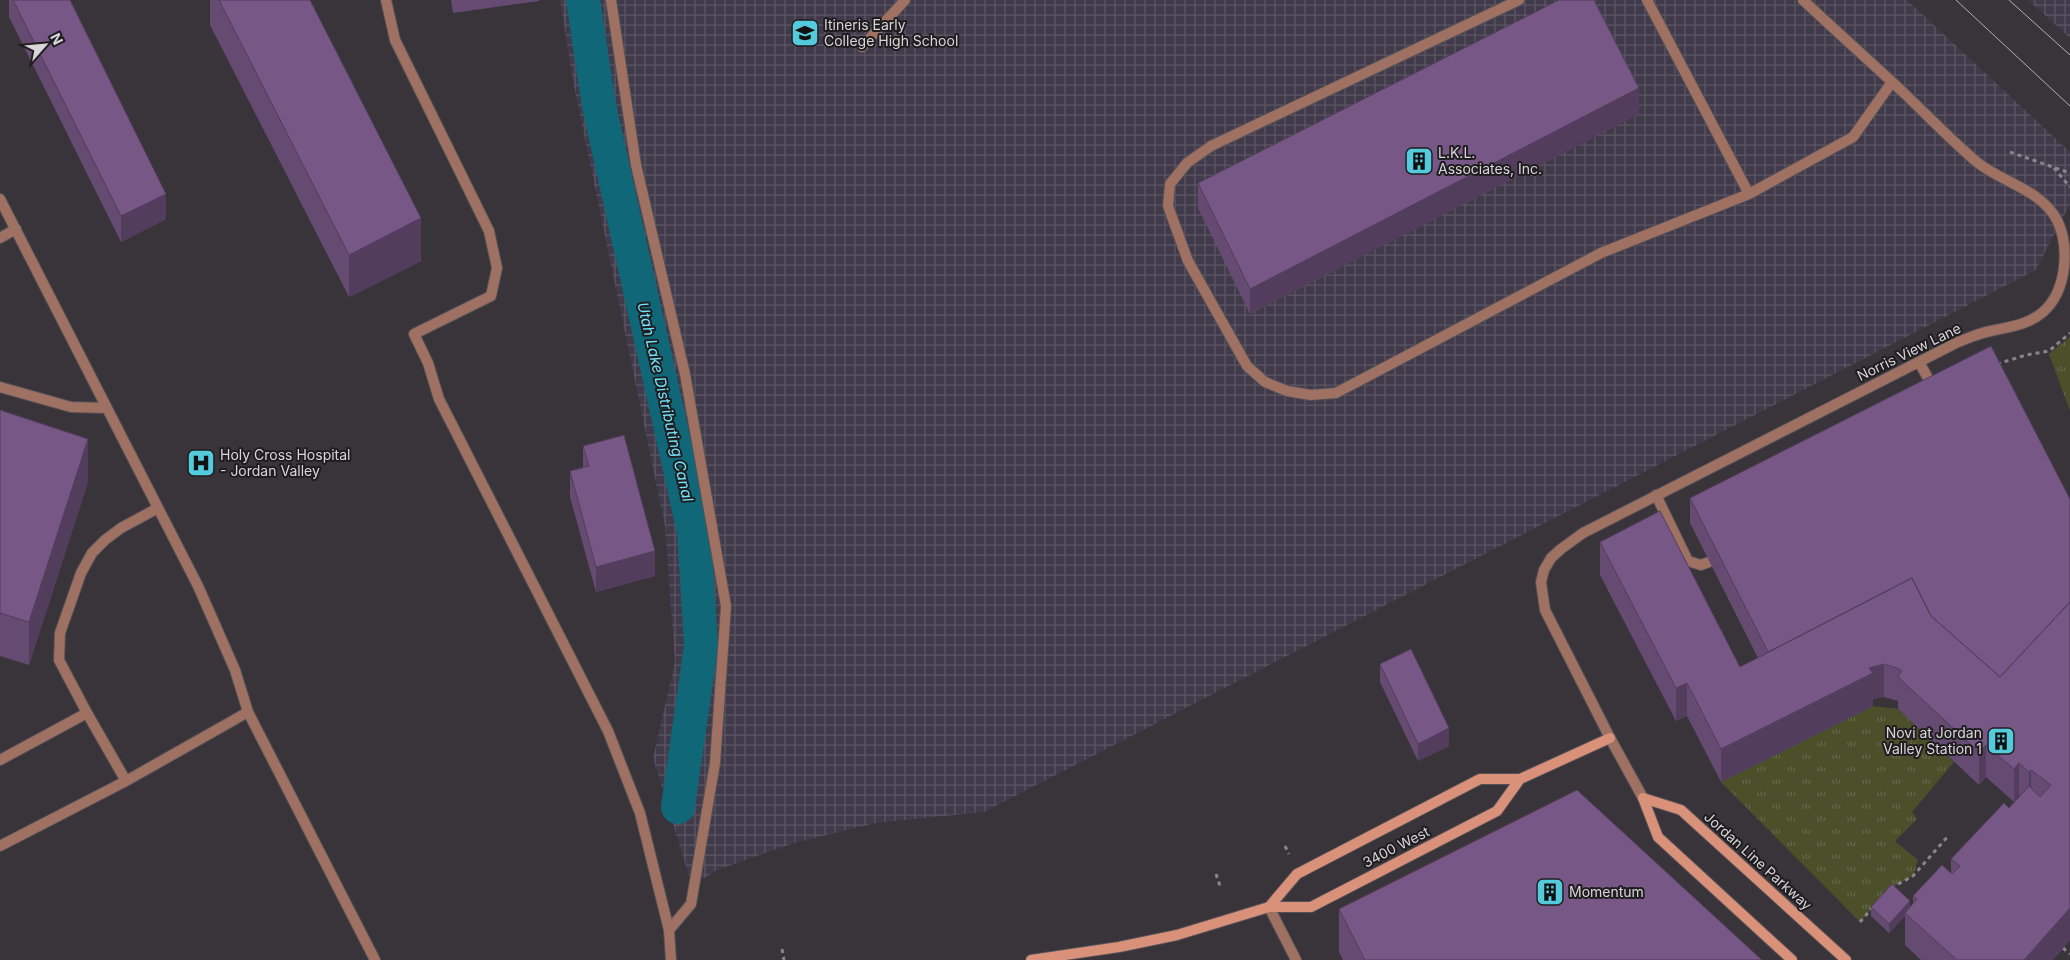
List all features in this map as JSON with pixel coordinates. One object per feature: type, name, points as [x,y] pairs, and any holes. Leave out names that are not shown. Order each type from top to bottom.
[{"type":"street","points":[[386,0],[395,40],[489,232],[496,268],[491,296],[414,334],[428,363],[439,399],[608,731],[640,813],[669,930],[671,960]]},
{"type":"street","points":[[611,0],[636,165],[685,374],[726,606],[715,763],[691,904],[669,930]]},
{"type":"street","points":[[862,47],[905,0]]},
{"type":"street","points":[[1519,0],[1211,146],[1187,163],[1170,184],[1168,206],[1188,261],[1247,366],[1265,382],[1287,391],[1311,395],[1336,393],[1601,253],[1749,194],[1853,137],[1892,82]]},
{"type":"street","points":[[1647,0],[1749,194]]},
{"type":"street","name":"Norris View Lane","points":[[1610,738],[1545,610],[1541,582],[1544,570],[1551,558],[1572,540],[1656,495],[1958,342],[1990,331],[2020,325],[2044,311],[2052,302],[2062,280],[2064,245],[2057,220],[2038,198],[1979,163],[1803,0]]},
{"type":"street","points":[[0,199],[202,594],[235,670],[248,712],[375,960]]},
{"type":"street","points":[[0,238],[16,230]]},
{"type":"street","points":[[1919,362],[1938,398]]},
{"type":"street","points":[[0,387],[71,407],[107,408]]},
{"type":"street","points":[[1656,495],[1688,561],[1701,565],[1709,562]]},
{"type":"street","points":[[126,781],[59,660],[60,633],[81,573],[92,553],[121,528],[158,508]]},
{"type":"street","points":[[0,846],[126,781],[248,712]]},
{"type":"street","points":[[0,760],[87,713]]},
{"type":"street","points":[[1610,738],[1643,798],[1658,837],[1792,960]]},
{"type":"street","name":"3400 West","points":[[1269,907],[1297,874],[1480,779],[1520,780],[1610,738]]},
{"type":"street","name":"3400 West","points":[[1031,960],[1119,947],[1176,935],[1269,907],[1310,907],[1497,811],[1520,780]]},
{"type":"street","name":"Jordan Line Parkway","points":[[1643,798],[1681,810],[1846,960]]},
{"type":"street","points":[[1269,907],[1296,960]]},
{"type":"path","points":[[2010,152],[2070,173]]},
{"type":"path","points":[[2054,167],[2070,187]]},
{"type":"path","points":[[1993,366],[2018,357],[2049,351],[2070,332]]},
{"type":"path","points":[[1890,889],[1913,876],[1949,835]]},
{"type":"path","points":[[1216,874],[1221,889]]},
{"type":"path","points":[[1860,922],[1878,902]]},
{"type":"path","points":[[2063,948],[2070,954]]},
{"type":"path","points":[[782,949],[784,960]]},
{"type":"shaded area","points":[[560,0],[1907,0],[2070,152],[2070,204],[2036,270],[984,812],[876,823],[794,843],[717,870],[692,886],[653,758],[675,662],[665,526],[573,81]]},
{"type":"shaded area","points":[[2028,0],[2070,0],[2070,38]]},
{"type":"green space","points":[[2070,337],[2070,411],[2049,354]]},
{"type":"green space","points":[[1873,706],[1898,709],[1954,762],[1912,812],[1917,819],[1895,841],[1918,860],[1913,876],[1889,889],[1860,922],[1721,782]]},
{"type":"building","points":[[13,0],[70,0],[166,194],[121,216]]},
{"type":"building","points":[[219,0],[310,0],[421,218],[349,255]]},
{"type":"building","name":"L.K.L. Associates, Inc.","points":[[1559,0],[1594,0],[1639,88],[1250,289],[1198,183]]},
{"type":"building","points":[[1991,346],[2070,499],[2070,602],[2000,677],[1931,616],[1912,578],[1768,652],[1690,498]]},
{"type":"building","points":[[0,410],[88,439],[29,622],[0,613]]},
{"type":"building","points":[[624,435],[655,551],[596,567],[570,471],[589,466],[583,446]]},
{"type":"building","name":"Novi at Jordan Valley Station 1","points":[[1660,511],[1740,667],[1912,578],[1931,616],[2000,677],[2070,602],[2070,908],[2024,960],[1957,960],[1905,913],[1917,899],[1913,896],[1942,865],[1952,874],[1960,866],[1951,859],[2004,803],[2009,808],[2029,786],[2040,797],[2051,785],[2031,770],[2029,772],[2019,763],[2014,769],[1986,745],[1979,752],[1898,677],[1902,671],[1884,664],[1869,668],[1873,673],[1721,749],[1687,683],[1676,688],[1600,542]]},
{"type":"building","points":[[1411,649],[1449,728],[1418,744],[1380,664]]},
{"type":"building","points":[[1577,790],[1762,960],[1365,960],[1339,909]]},
{"type":"building","points":[[1892,884],[1910,901],[1889,924],[1871,907]]},
{"type":"waterway","name":"Utah Lake Distributing Canal","points":[[583,0],[599,106],[694,532],[701,646],[678,807]]},
{"type":"tram line","points":[[1956,0],[2070,106]]},
{"type":"tram line","points":[[2009,0],[2070,55]]},
{"type":"place","name":"Itineris Early College High School","points":[[805,33]]},
{"type":"place","name":"L.K.L. Associates, Inc.","points":[[1419,161]]},
{"type":"place","name":"Holy Cross Hospital - Jordan Valley","points":[[201,463]]},
{"type":"place","name":"Novi at Jordan Valley Station 1","points":[[2001,741]]},
{"type":"place","name":"Momentum","points":[[1550,892]]}]
